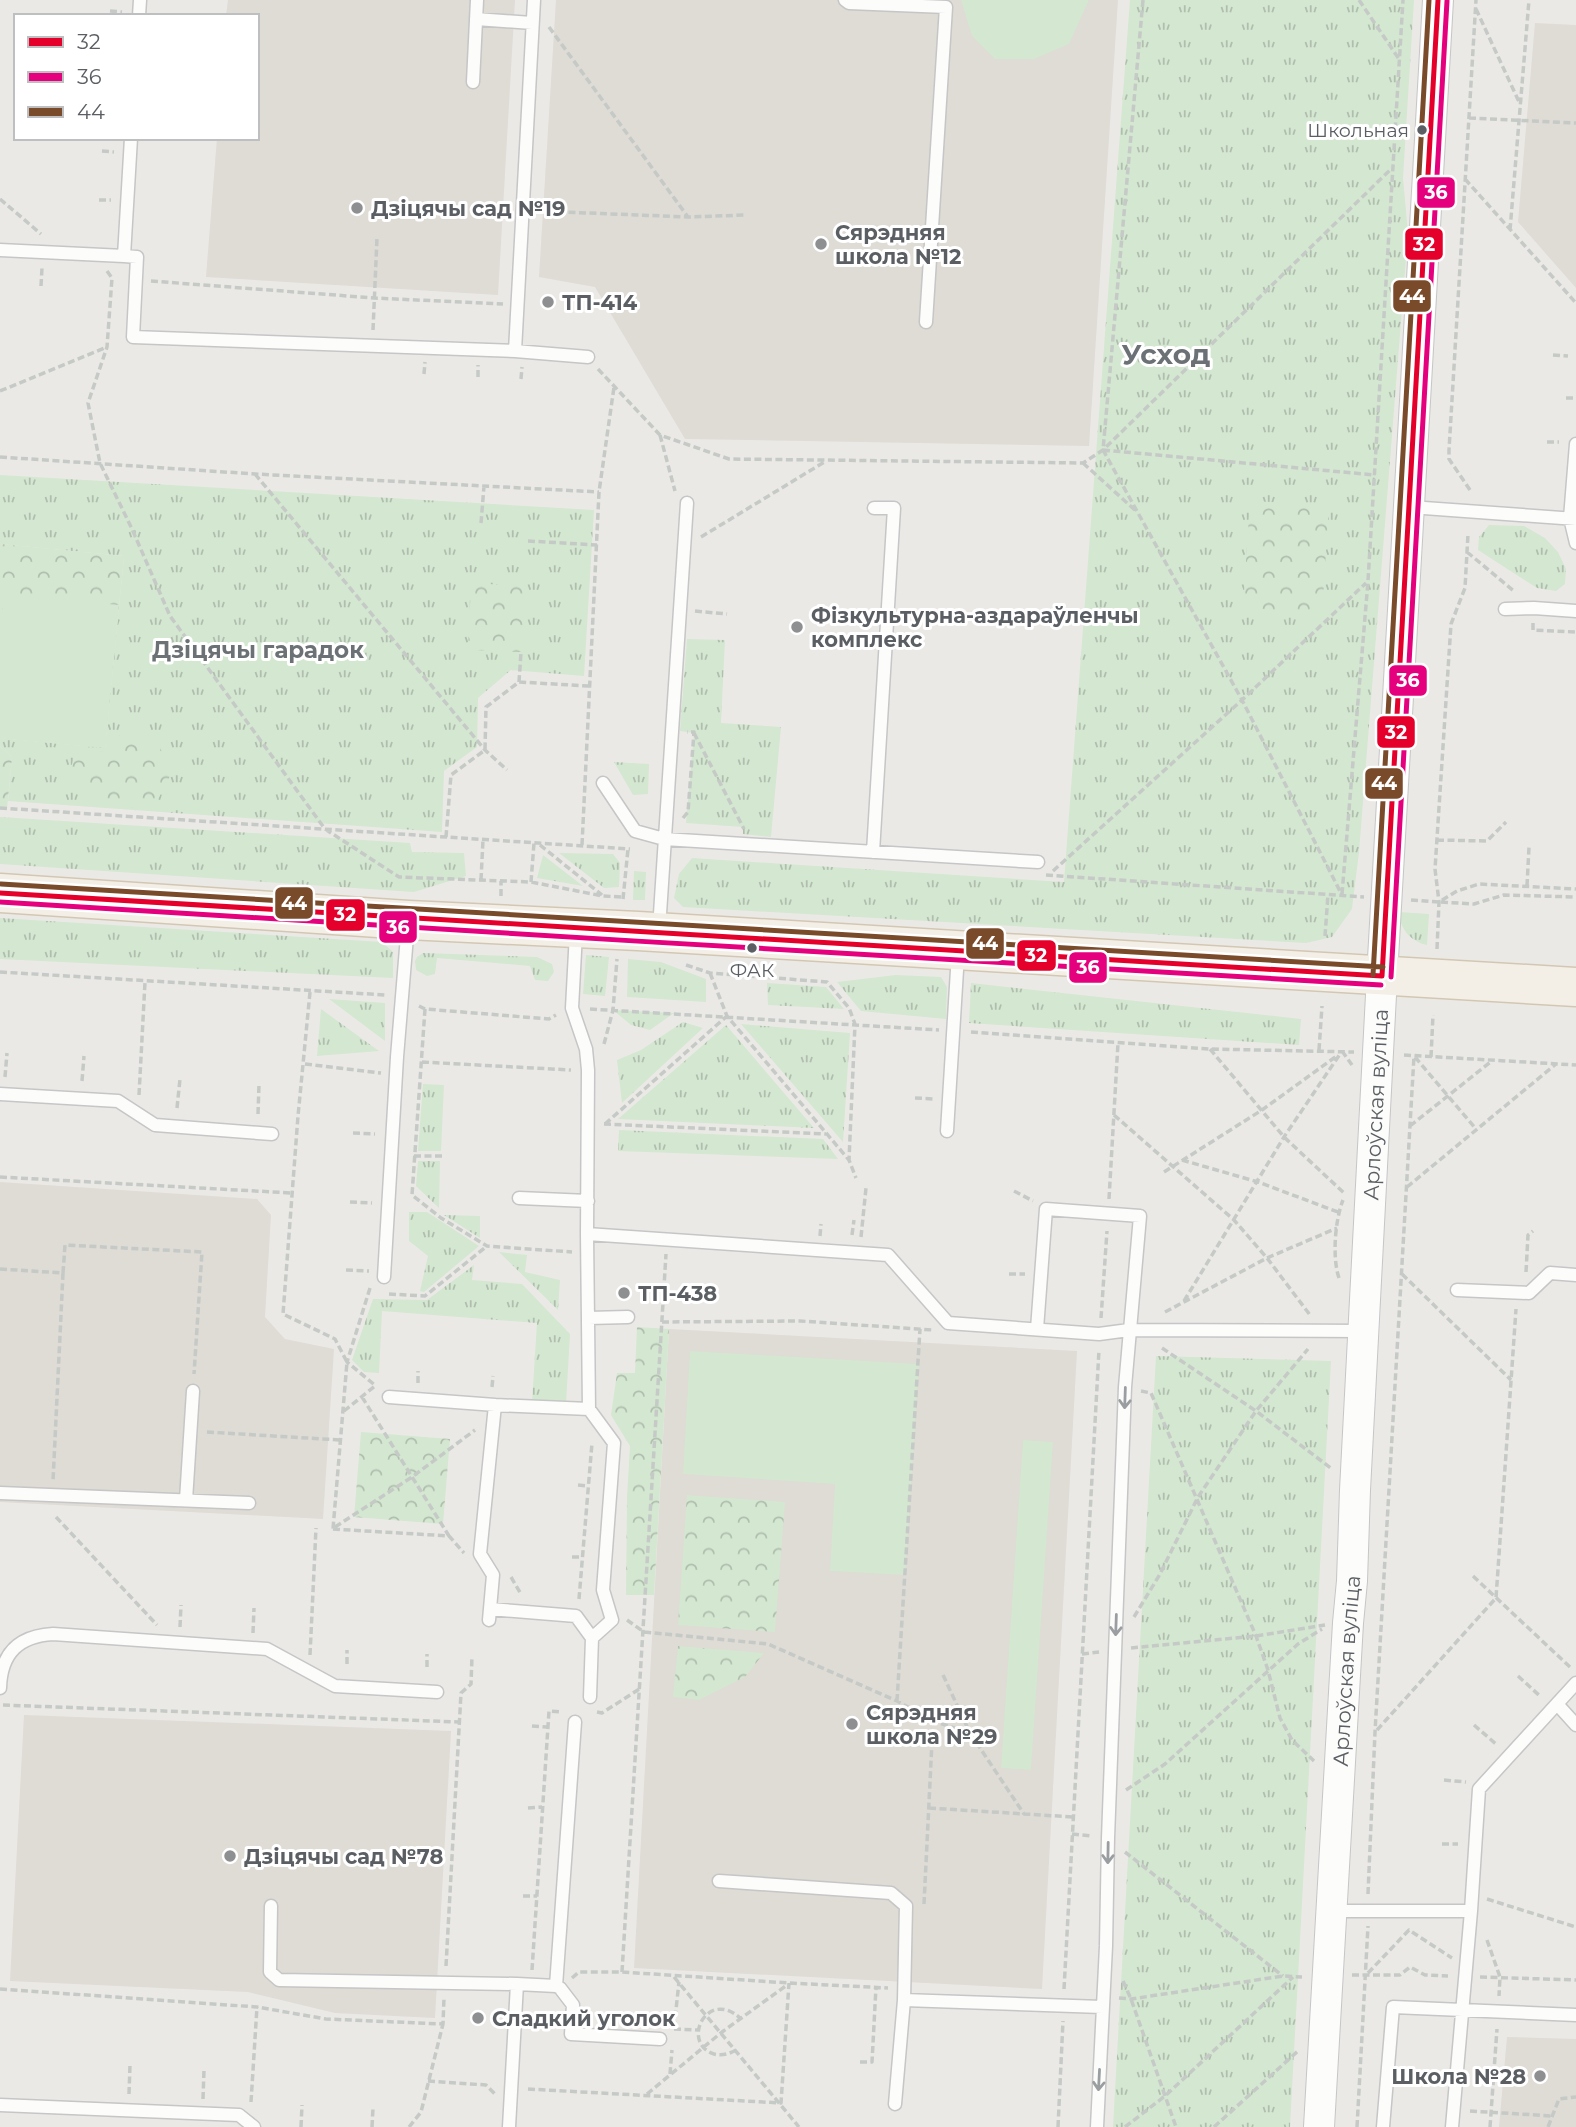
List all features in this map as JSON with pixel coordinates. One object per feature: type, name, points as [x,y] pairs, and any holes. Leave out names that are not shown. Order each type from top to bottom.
[{"type":"main road","points":[[0,893],[576,929],[667,947],[958,950],[1576,987]]},
{"type":"street","name":"Арлоўская вуліца","points":[[1319,2127],[1352,1581],[1382,976],[1438,0]]},
{"type":"lane","points":[[473,82],[477,0]]},
{"type":"lane","points":[[515,351],[539,23],[534,0]]},
{"type":"lane","points":[[845,0],[849,3],[946,7],[926,322]]},
{"type":"lane","points":[[477,19],[539,23]]},
{"type":"lane","points":[[124,256],[131,140]]},
{"type":"lane","points":[[0,250],[137,257],[133,337],[515,351],[587,357]]},
{"type":"lane","points":[[1569,443],[1576,543]]},
{"type":"lane","points":[[667,947],[664,839],[687,503]]},
{"type":"lane","points":[[1410,507],[1573,518]]},
{"type":"lane","points":[[873,852],[894,508],[874,508]]},
{"type":"lane","points":[[1505,609],[1576,611]]},
{"type":"lane","points":[[603,783],[635,831],[664,839],[1038,862]]},
{"type":"lane","points":[[384,1277],[408,920]]},
{"type":"lane","points":[[576,929],[572,1008],[586,1049],[588,1070],[589,1409],[614,1443],[603,1590],[612,1620],[592,1638]]},
{"type":"lane","points":[[947,1131],[958,950]]},
{"type":"lane","points":[[0,1094],[118,1101],[155,1125],[272,1134]]},
{"type":"lane","points":[[519,1198],[588,1201]]},
{"type":"lane","points":[[1037,1329],[1046,1209],[1140,1216],[1125,1387],[1106,1946],[1097,2127]]},
{"type":"lane","points":[[587,1234],[888,1255],[948,1323],[1099,1334],[1129,1330],[1364,1331]]},
{"type":"lane","points":[[1457,1290],[1530,1293],[1550,1273],[1576,1275]]},
{"type":"lane","points":[[588,1318],[628,1317]]},
{"type":"lane","points":[[186,1500],[193,1391]]},
{"type":"lane","points":[[389,1397],[589,1409]]},
{"type":"lane","points":[[494,1404],[480,1554],[493,1575],[490,1614],[576,1616],[592,1638],[590,1697]]},
{"type":"lane","points":[[0,1493],[249,1503]]},
{"type":"lane","points":[[0,1689],[4,1664],[13,1650],[24,1640],[53,1634],[267,1648],[335,1686],[437,1692]]},
{"type":"lane","points":[[1452,2127],[1479,1789],[1576,1683]]},
{"type":"lane","points":[[1557,1704],[1576,1725]]},
{"type":"lane","points":[[575,1722],[558,1987],[573,2005],[570,2034],[660,2039]]},
{"type":"lane","points":[[719,1881],[891,1893],[906,1906],[904,1994],[895,2104]]},
{"type":"lane","points":[[271,1906],[270,1972],[279,1980],[558,1987]]},
{"type":"lane","points":[[1332,1910],[1471,1912]]},
{"type":"lane","points":[[509,2127],[517,1984]]},
{"type":"lane","points":[[904,1994],[1063,2006],[1103,2002]]},
{"type":"lane","points":[[1383,2127],[1392,2007],[1576,2015]]},
{"type":"lane","points":[[0,2105],[239,2115],[254,2127]]},
{"type":"path","points":[[1143,0],[1103,450],[1242,700],[1342,896]]},
{"type":"path","points":[[1359,0],[1399,59]]},
{"type":"path","points":[[1342,896],[1368,581],[1403,0]]},
{"type":"path","points":[[1470,490],[1450,459],[1449,450],[1476,0]]},
{"type":"path","points":[[1510,230],[1529,0]]},
{"type":"path","points":[[1476,7],[1521,105]]},
{"type":"path","points":[[539,23],[688,217]]},
{"type":"path","points":[[1469,118],[1576,122]]},
{"type":"path","points":[[587,357],[660,435],[729,459],[1083,463],[1103,450],[1392,168]]},
{"type":"path","points":[[1465,179],[1576,303]]},
{"type":"path","points":[[535,211],[688,217],[744,215]]},
{"type":"path","points":[[372,346],[377,239]]},
{"type":"path","points":[[41,286],[42,266]]},
{"type":"path","points":[[105,269],[112,278],[107,346],[88,403],[100,463],[170,616],[325,829],[399,877],[531,882],[603,896],[623,897]]},
{"type":"path","points":[[112,278],[374,298],[517,305]]},
{"type":"path","points":[[0,391],[107,346]]},
{"type":"path","points":[[1553,355],[1568,356]]},
{"type":"path","points":[[478,377],[479,362]]},
{"type":"path","points":[[521,379],[523,364]]},
{"type":"path","points":[[582,845],[599,492],[614,387]]},
{"type":"path","points":[[1566,398],[1576,398]]},
{"type":"path","points":[[1547,442],[1569,443]]},
{"type":"path","points":[[1438,449],[1449,450]]},
{"type":"path","points":[[1103,450],[1375,475]]},
{"type":"path","points":[[0,457],[599,492]]},
{"type":"path","points":[[695,541],[828,460]]},
{"type":"path","points":[[1083,463],[1139,514]]},
{"type":"path","points":[[255,474],[485,750],[507,770]]},
{"type":"path","points":[[481,523],[484,486]]},
{"type":"path","points":[[1437,949],[1439,902],[1435,869],[1451,624],[1465,588],[1468,534]]},
{"type":"path","points":[[528,541],[597,545]]},
{"type":"path","points":[[1048,875],[1242,700],[1368,581]]},
{"type":"path","points":[[690,610],[727,614]]},
{"type":"path","points":[[519,681],[521,652]]},
{"type":"path","points":[[485,750],[486,707],[519,681],[588,686]]},
{"type":"path","points":[[694,733],[754,845]]},
{"type":"path","points":[[446,836],[451,775],[485,750]]},
{"type":"path","points":[[1437,840],[1488,841],[1506,822]]},
{"type":"path","points":[[481,880],[483,839]]},
{"type":"path","points":[[531,882],[536,843],[603,896]]},
{"type":"path","points":[[1527,887],[1530,847]]},
{"type":"path","points":[[622,904],[628,849]]},
{"type":"path","points":[[1439,902],[1457,891],[1479,884],[1576,889]]},
{"type":"path","points":[[1325,936],[1328,895],[1364,897]]},
{"type":"path","points":[[1405,900],[1474,904],[1504,895],[1576,897]]},
{"type":"path","points":[[667,947],[710,973],[827,982],[849,1008],[855,1024],[849,1160]]},
{"type":"path","points":[[604,1056],[603,1042],[613,1010],[618,955]]},
{"type":"path","points":[[0,972],[402,996],[425,1009],[549,1018],[572,1008]]},
{"type":"path","points":[[710,973],[727,1016],[849,1160],[856,1178]]},
{"type":"path","points":[[139,1096],[145,982]]},
{"type":"path","points":[[310,992],[284,1314],[335,1339],[347,1362]]},
{"type":"path","points":[[1319,1050],[1322,1006]]},
{"type":"path","points":[[425,1009],[412,1195],[487,1246],[588,1254]]},
{"type":"path","points":[[1431,1057],[1433,1015]]},
{"type":"path","points":[[604,1124],[727,1016]]},
{"type":"path","points":[[1058,2127],[1099,1334],[1118,1044]]},
{"type":"path","points":[[1210,1049],[1284,1137],[1345,1194]]},
{"type":"path","points":[[1182,1303],[1284,1137],[1342,1052]]},
{"type":"path","points":[[1164,1171],[1262,1110],[1342,1052],[1357,1052]]},
{"type":"path","points":[[5,1079],[7,1053]]},
{"type":"path","points":[[1404,1055],[1576,1066]]},
{"type":"path","points":[[82,1083],[84,1056]]},
{"type":"path","points":[[1414,1056],[1476,1129]]},
{"type":"path","points":[[1357,2127],[1375,1732],[1414,1056]]},
{"type":"path","points":[[304,1064],[382,1073],[397,1057]]},
{"type":"path","points":[[1410,1126],[1493,1060]]},
{"type":"path","points":[[422,1062],[547,1069]]},
{"type":"path","points":[[1407,1187],[1556,1064]]},
{"type":"path","points":[[177,1108],[180,1079]]},
{"type":"path","points":[[258,1114],[259,1085]]},
{"type":"path","points":[[915,1098],[934,1099]]},
{"type":"path","points":[[604,1111],[604,1124]]},
{"type":"path","points":[[1114,1115],[1234,1220],[1324,1332],[1256,1411],[1198,1497],[1160,1574],[1115,1649]]},
{"type":"path","points":[[604,1124],[827,1134]]},
{"type":"path","points":[[353,1133],[379,1135]]},
{"type":"path","points":[[414,1156],[445,1156]]},
{"type":"path","points":[[1182,1160],[1258,1182],[1338,1212]]},
{"type":"path","points":[[0,1177],[292,1193]]},
{"type":"path","points":[[861,1243],[866,1188],[869,1189]]},
{"type":"path","points":[[1014,1191],[1033,1201]]},
{"type":"path","points":[[350,1202],[375,1203]]},
{"type":"path","points":[[851,1242],[854,1220]]},
{"type":"path","points":[[1129,1330],[1267,1258],[1337,1228]]},
{"type":"path","points":[[1525,1280],[1528,1235],[1533,1231]]},
{"type":"path","points":[[622,1972],[667,1240]]},
{"type":"path","points":[[52,1495],[65,1245],[202,1252],[193,1391]]},
{"type":"path","points":[[384,1294],[425,1296],[487,1246]]},
{"type":"path","points":[[0,1269],[63,1273]]},
{"type":"path","points":[[346,1270],[371,1271]]},
{"type":"path","points":[[1009,1273],[1027,1274]]},
{"type":"path","points":[[1402,1274],[1511,1380]]},
{"type":"path","points":[[333,1529],[347,1362],[370,1293]]},
{"type":"path","points":[[1375,1732],[1496,1598],[1517,1293]]},
{"type":"path","points":[[662,1322],[800,1321],[920,1329],[897,1701]]},
{"type":"path","points":[[1129,1330],[1168,1351],[1256,1411],[1355,1490]]},
{"type":"path","points":[[333,1529],[412,1477],[494,1404],[493,1376]]},
{"type":"path","points":[[343,1412],[375,1386]]},
{"type":"path","points":[[1125,1387],[1151,1393],[1256,1636],[1269,1670],[1280,1718],[1292,1740],[1320,1767]]},
{"type":"path","points":[[362,1397],[449,1536],[471,1562]]},
{"type":"path","points":[[190,1431],[341,1440]]},
{"type":"path","points":[[579,1601],[592,1442]]},
{"type":"path","points":[[578,1485],[589,1486]]},
{"type":"path","points":[[56,1517],[172,1642]]},
{"type":"path","points":[[309,1662],[316,1528]]},
{"type":"path","points":[[333,1529],[449,1536]]},
{"type":"path","points":[[572,1557],[583,1557]]},
{"type":"path","points":[[1473,1576],[1576,1673]]},
{"type":"path","points":[[180,1629],[181,1605]]},
{"type":"path","points":[[253,1633],[254,1608]]},
{"type":"path","points":[[1082,1654],[1256,1636],[1330,1624],[1298,1644],[1165,1764],[1109,1800]]},
{"type":"path","points":[[644,1632],[768,1644],[897,1701],[933,1721],[970,1733]]},
{"type":"path","points":[[347,1664],[348,1650]]},
{"type":"path","points":[[427,1654],[427,1667]]},
{"type":"path","points":[[408,2127],[421,2112],[443,2024],[461,1693],[471,1684],[472,1656]]},
{"type":"path","points":[[943,1675],[970,1733],[1024,1814]]},
{"type":"path","points":[[1518,1676],[1541,1697]]},
{"type":"path","points":[[0,1705],[459,1722]]},
{"type":"path","points":[[924,1906],[933,1721]]},
{"type":"path","points":[[1474,1725],[1497,1745]]},
{"type":"path","points":[[532,1726],[548,1727]]},
{"type":"path","points":[[1444,1780],[1467,1782]]},
{"type":"path","points":[[528,1808],[542,1808]]},
{"type":"path","points":[[929,1808],[1073,1817]]},
{"type":"path","points":[[1108,1838],[1283,1976]]},
{"type":"path","points":[[1443,1844],[1462,1844]]},
{"type":"path","points":[[1472,1895],[1576,1927]]},
{"type":"path","points":[[523,1896],[537,1896]]},
{"type":"path","points":[[1366,1975],[1409,1930],[1480,1976]]},
{"type":"path","points":[[1106,1946],[1131,1999],[1176,2127]]},
{"type":"path","points":[[558,1987],[579,1972],[622,1972],[876,1987],[904,1994]]},
{"type":"path","points":[[673,1976],[799,2127]]},
{"type":"path","points":[[1103,2002],[1283,1976],[1293,1977],[1165,2095],[1125,2127]]},
{"type":"path","points":[[1490,2127],[1500,1977]]},
{"type":"path","points":[[646,2095],[722,2032],[789,1983]]},
{"type":"path","points":[[781,2103],[789,1983]]},
{"type":"path","points":[[860,2062],[872,2062],[876,1987]]},
{"type":"path","points":[[0,1989],[257,2007],[326,2019],[443,2024]]},
{"type":"path","points":[[251,2104],[257,2007]]},
{"type":"path","points":[[736,2049],[726,2055],[708,2051],[703,2047],[698,2030],[707,2014],[720,2009],[728,2010],[740,2018]]},
{"type":"path","points":[[674,2029],[698,2030]]},
{"type":"path","points":[[1214,2127],[1301,2049]]},
{"type":"path","points":[[129,2098],[130,2065]]},
{"type":"path","points":[[203,2102],[204,2070]]},
{"type":"path","points":[[429,2081],[486,2085],[500,2099],[511,2100],[526,2089],[781,2103]]},
{"type":"path","points":[[1548,2127],[1559,2099],[1576,2097]]},
{"type":"path","points":[[301,2127],[302,2105]]},
{"type":"path","points":[[372,2127],[373,2108]]},
{"type":"path","points":[[1491,2112],[1552,2116]]},
{"type":"shaded area","name":"Дзіцячы сад №19","points":[[228,0],[515,0],[498,295],[206,277],[217,140],[259,140],[259,14],[226,14]]},
{"type":"shaded area","name":"Сярэдняя школа №12","points":[[556,0],[1118,0],[1089,446],[685,439],[595,287],[539,277]]},
{"type":"shaded area","points":[[1535,23],[1576,25],[1576,288],[1518,222]]},
{"type":"shaded area","points":[[0,1182],[257,1199],[271,1215],[265,1317],[285,1339],[334,1349],[323,1519],[0,1502]]},
{"type":"shaded area","name":"Сярэдняя школа №29","points":[[669,1329],[1077,1351],[1042,1989],[634,1968]]},
{"type":"shaded area","name":"Дзіцячы сад №78","points":[[24,1715],[451,1731],[435,2018],[335,2013],[248,1992],[10,1981]]},
{"type":"shaded area","name":"Школа №28","points":[[1507,2037],[1576,2039],[1576,2127],[1499,2127]]},
{"type":"green space","points":[[961,0],[1089,0],[1069,44],[1034,59],[995,59],[972,36]]},
{"type":"green space","points":[[1130,0],[1414,0],[1403,178],[1408,233],[1359,852],[1352,909],[1332,937],[1306,943],[683,907],[674,898],[679,874],[692,858],[1064,882]]},
{"type":"green space","points":[[0,475],[594,510],[584,676],[511,670],[478,698],[477,747],[444,771],[442,832],[8,801],[12,757],[0,746],[0,738],[105,748],[124,556],[0,544]]},
{"type":"green space","points":[[1250,501],[1329,505],[1322,613],[1243,608]]},
{"type":"green space","points":[[1489,525],[1524,526],[1545,538],[1558,552],[1566,569],[1565,584],[1556,591],[1537,588],[1478,550],[1479,537]]},
{"type":"green space","points":[[0,544],[124,556],[105,748],[0,738]]},
{"type":"green space","points":[[471,583],[526,586],[521,652],[468,650]]},
{"type":"green space","points":[[4,594],[119,605],[105,748],[0,738],[0,638]]},
{"type":"green space","points":[[687,639],[725,640],[721,723],[781,727],[771,837],[743,834],[743,827],[686,823],[694,733],[680,731]]},
{"type":"green space","points":[[131,730],[158,744],[172,772],[152,811],[89,799],[70,772],[75,753],[105,751],[112,739]]},
{"type":"green space","points":[[0,746],[12,757],[7,809],[0,808]]},
{"type":"green space","points":[[614,762],[649,764],[648,794],[633,795]]},
{"type":"green space","points":[[0,817],[410,843],[412,852],[464,853],[466,876],[414,892],[0,864]]},
{"type":"green space","points":[[559,853],[613,854],[620,863],[619,887],[604,888]]},
{"type":"green space","points":[[543,855],[583,886],[537,878]]},
{"type":"green space","points":[[634,871],[646,872],[645,900],[633,900]]},
{"type":"green space","points":[[1399,912],[1429,914],[1427,945],[1416,941],[1407,933],[1401,924]]},
{"type":"green space","points":[[0,918],[382,942],[393,952],[393,978],[0,959]]},
{"type":"green space","points":[[423,953],[537,957],[552,964],[554,972],[548,981],[535,980],[530,966],[437,958],[435,974],[427,976],[416,970],[415,961]]},
{"type":"green space","points":[[586,955],[609,957],[605,996],[583,994]]},
{"type":"green space","points":[[628,959],[661,962],[706,979],[706,1002],[627,997]]},
{"type":"green space","points":[[896,975],[941,977],[947,987],[946,1019],[861,1011],[837,982]]},
{"type":"green space","points":[[767,983],[826,987],[844,1009],[768,1005]]},
{"type":"green space","points":[[971,983],[1301,1019],[1299,1045],[969,1023]]},
{"type":"green space","points":[[329,999],[385,1003],[385,1041]]},
{"type":"green space","points":[[321,1009],[379,1051],[317,1056]]},
{"type":"green space","points":[[613,1010],[674,1013],[650,1030],[631,1025]]},
{"type":"green space","points":[[683,1022],[703,1028],[622,1103],[617,1060],[641,1050]]},
{"type":"green space","points":[[741,1024],[850,1033],[843,1142]]},
{"type":"green space","points":[[726,1025],[814,1128],[618,1119]]},
{"type":"green space","points":[[423,1084],[444,1085],[441,1151],[418,1151]]},
{"type":"green space","points":[[619,1130],[823,1139],[838,1159],[618,1151]]},
{"type":"green space","points":[[418,1161],[440,1161],[439,1208],[416,1186]]},
{"type":"green space","points":[[409,1212],[427,1212],[479,1246],[424,1292],[420,1291],[428,1256],[409,1241]]},
{"type":"green space","points":[[444,1215],[480,1216],[480,1238]]},
{"type":"green space","points":[[499,1252],[527,1255],[525,1272],[560,1280],[558,1310]]},
{"type":"green space","points":[[474,1265],[472,1280],[522,1284],[570,1334],[566,1404],[532,1402],[537,1323],[382,1311],[379,1373],[364,1372],[352,1360],[373,1299],[427,1300]]},
{"type":"green space","points":[[637,1327],[669,1329],[654,1595],[626,1595],[630,1446],[611,1415],[617,1373],[635,1373]]},
{"type":"green space","points":[[690,1351],[919,1364],[905,1575],[830,1571],[835,1484],[683,1474]]},
{"type":"green space","points":[[1156,1356],[1331,1361],[1290,2127],[1113,2127]]},
{"type":"green space","points":[[361,1432],[450,1439],[443,1524],[354,1517]]},
{"type":"green space","points":[[1023,1440],[1053,1442],[1031,1770],[1001,1768]]},
{"type":"green space","points":[[687,1495],[785,1502],[775,1632],[678,1625]]},
{"type":"green space","points":[[678,1646],[764,1653],[745,1677],[699,1700],[673,1697]]},
{"type":"transit line","name":"44","points":[[1373,975],[1429,0]]},
{"type":"transit line","name":"32","points":[[1382,976],[1438,0]]},
{"type":"transit line","name":"36","points":[[1391,977],[1447,1]]},
{"type":"transit line","name":"44","points":[[1,884],[1383,967]]},
{"type":"transit line","name":"32","points":[[0,893],[1382,976]]},
{"type":"transit line","name":"36","points":[[0,902],[1381,985]]},
{"type":"place","name":"Школьная","points":[[1422,130]]},
{"type":"place","name":"Дзіцячы сад №19","points":[[357,208]]},
{"type":"place","name":"Сярэдняя школа №12","points":[[821,244]]},
{"type":"place","name":"ТП-414","points":[[548,302]]},
{"type":"place","name":"Фізкультурна-аздараўленчы комплекс","points":[[797,627]]},
{"type":"place","name":"ФАК","points":[[752,948]]},
{"type":"place","name":"ТП-438","points":[[624,1293]]},
{"type":"place","name":"Сярэдняя школа №29","points":[[852,1724]]},
{"type":"place","name":"Дзіцячы сад №78","points":[[230,1856]]},
{"type":"place","name":"Сладкий уголок","points":[[478,2018]]},
{"type":"place","name":"Школа №28","points":[[1540,2076]]},
{"type":"district","name":"Усход","points":[[1166,354]]},
{"type":"district","name":"Дзіцячы гарадок","points":[[258,650]]}]
